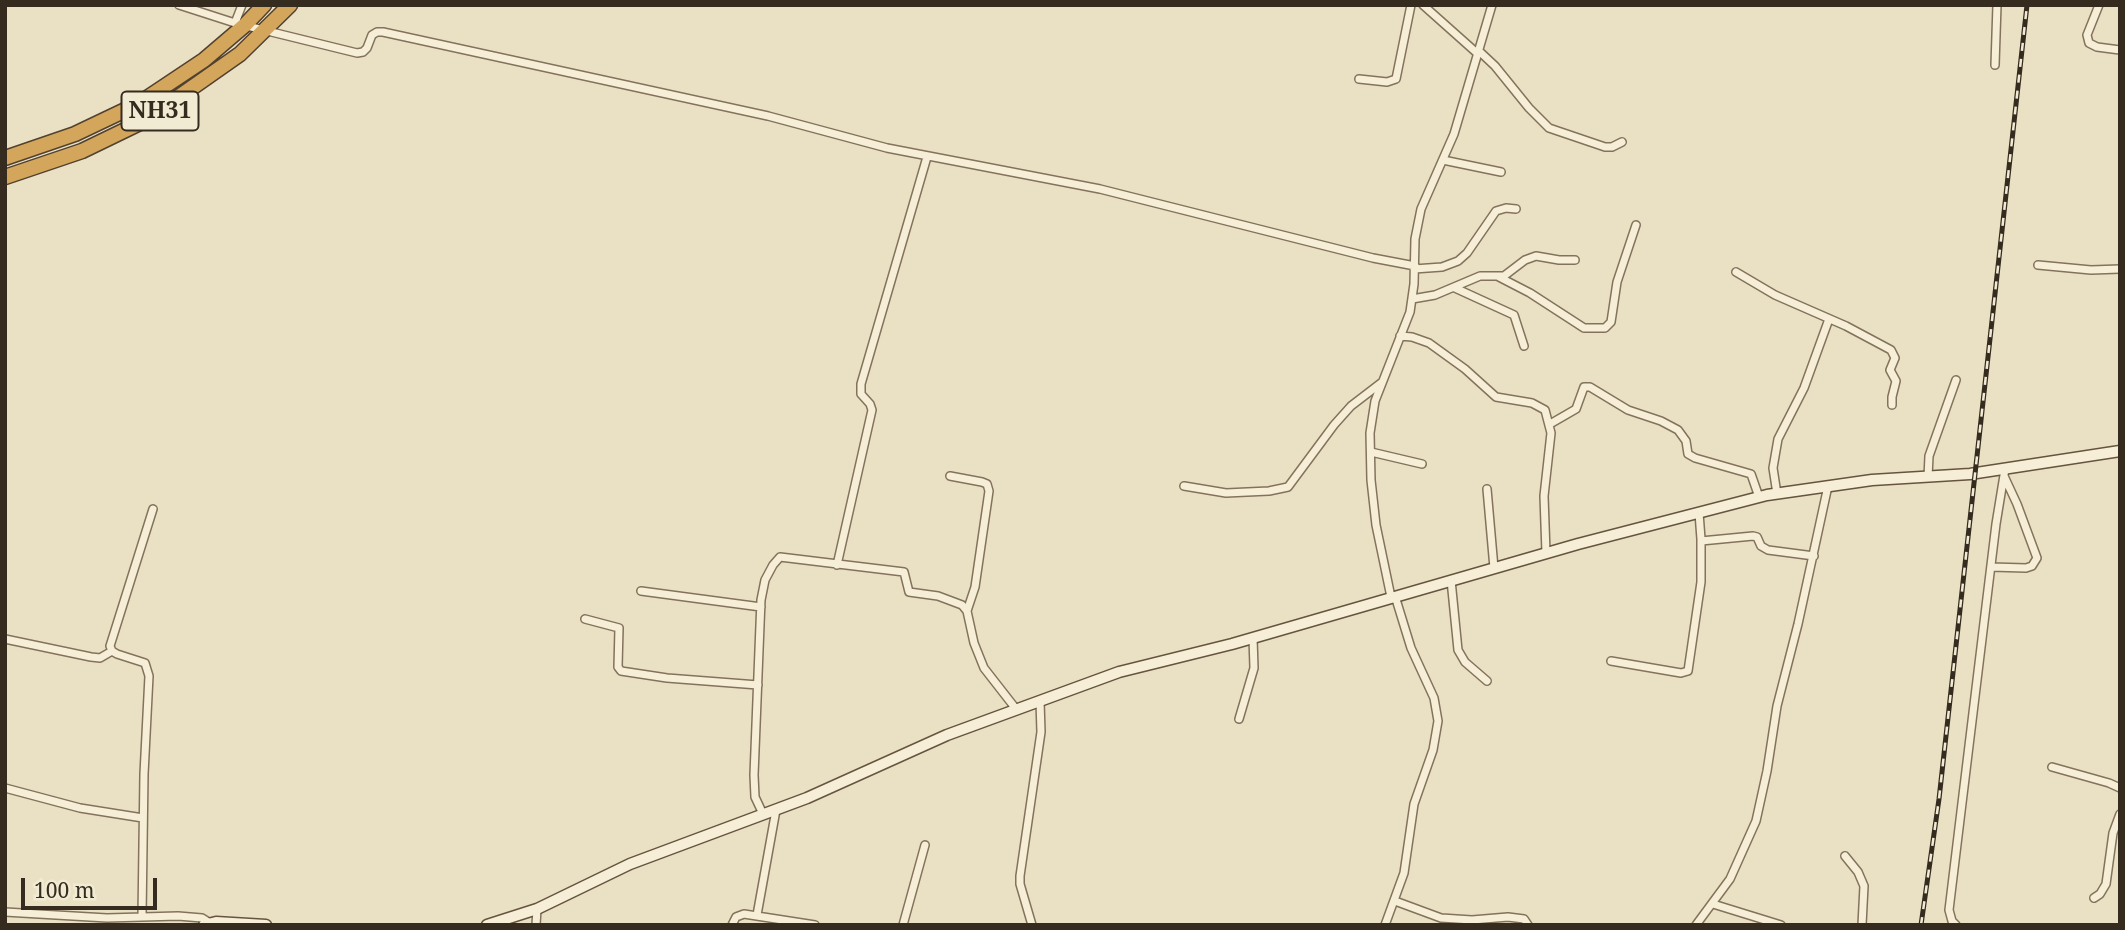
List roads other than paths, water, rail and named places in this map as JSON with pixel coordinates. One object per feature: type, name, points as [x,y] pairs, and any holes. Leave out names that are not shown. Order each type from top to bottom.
[{"type":"highway","name":"NH31","points":[[5,158],[75,134],[138,104],[204,60],[240,24],[264,5]]},
{"type":"highway","name":"NH31","points":[[5,177],[82,151],[146,120],[215,74],[267,30],[290,5]]},
{"type":"street","points":[[179,5],[240,24],[357,53],[367,48],[372,35],[383,32],[723,106],[927,157],[1100,189],[1415,267],[1442,268],[1458,261],[1467,253],[1496,211],[1516,209]]},
{"type":"street","points":[[240,24],[242,5]]},
{"type":"street","points":[[1359,79],[1387,82],[1396,79],[1411,5]]},
{"type":"street","points":[[1423,5],[1495,66],[1549,128],[1605,147],[1622,142]]},
{"type":"street","points":[[1385,925],[1404,873],[1414,804],[1433,750],[1438,721],[1434,698],[1411,648],[1393,597],[1376,525],[1371,480],[1372,416],[1381,383],[1412,299],[1415,239],[1420,209],[1465,105],[1492,5]]},
{"type":"street","points":[[1995,65],[1997,5]]},
{"type":"street","points":[[2099,5],[2087,35],[2090,43],[2097,47],[2120,50]]},
{"type":"street","points":[[837,565],[872,410],[861,394],[861,384],[927,157]]},
{"type":"street","points":[[1443,160],[1501,172]]},
{"type":"street","points":[[1499,277],[1530,293],[1584,328],[1605,328],[1611,323],[1617,282],[1636,225]]},
{"type":"street","points":[[1412,299],[1434,295],[1480,276],[1504,276],[1525,260],[1536,256],[1574,260]]},
{"type":"street","points":[[2038,265],[2120,270]]},
{"type":"street","points":[[1736,272],[1775,295],[1894,353],[1895,358],[1890,370],[1896,381],[1892,405]]},
{"type":"street","points":[[1454,288],[1514,315],[1524,346]]},
{"type":"street","points":[[1777,494],[1773,468],[1778,439],[1804,388],[1829,319]]},
{"type":"street","points":[[1400,336],[1429,343],[1465,369],[1496,397],[1540,406],[1548,415],[1550,424],[1545,496],[1546,553]]},
{"type":"street","points":[[1928,477],[1928,456],[1956,380]]},
{"type":"street","points":[[1184,486],[1226,493],[1269,491],[1288,487],[1334,425],[1351,406],[1381,383]]},
{"type":"street","points":[[1550,424],[1576,409],[1584,387],[1590,387],[1628,410],[1678,430],[1686,441],[1688,454],[1695,458],[1751,474],[1759,497]]},
{"type":"street","points":[[1371,452],[1422,464]]},
{"type":"street","points":[[487,925],[537,909],[630,864],[807,798],[947,734],[1119,672],[1253,638],[1546,553],[1759,497],[1872,480],[2004,472],[2120,452]]},
{"type":"street","points":[[1956,925],[1949,910],[2004,472]]},
{"type":"street","points":[[1991,567],[2026,568],[2032,566],[2037,558],[2004,472]]},
{"type":"street","points":[[950,476],[982,482],[987,484],[989,491],[977,574],[967,611],[974,643],[984,668],[1016,709]]},
{"type":"street","points":[[1696,925],[1730,879],[1756,821],[1777,706],[1828,486]]},
{"type":"street","points":[[1487,489],[1494,568]]},
{"type":"street","points":[[112,651],[111,638],[153,509]]},
{"type":"street","points":[[1611,661],[1681,673],[1688,671],[1701,582],[1699,513]]},
{"type":"street","points":[[1701,541],[1753,536],[1768,550],[1814,555]]},
{"type":"street","points":[[763,814],[754,789],[761,607],[765,580],[780,556],[904,572],[909,592],[950,599],[967,611]]},
{"type":"street","points":[[1451,580],[1458,650],[1465,662],[1486,681]]},
{"type":"street","points":[[641,591],[761,607]]},
{"type":"street","points":[[585,619],[618,626],[618,667],[625,673],[758,685]]},
{"type":"street","points":[[1239,719],[1254,668],[1253,638]]},
{"type":"street","points":[[5,639],[91,657],[100,658],[112,651],[140,660],[148,668],[142,917]]},
{"type":"street","points":[[1032,925],[1020,876],[1041,732],[1040,701]]},
{"type":"street","points":[[2052,767],[2120,788]]},
{"type":"street","points":[[5,788],[80,808],[143,818]]},
{"type":"street","points":[[757,915],[776,810]]},
{"type":"street","points":[[2094,898],[2106,884],[2114,825],[2120,814]]},
{"type":"street","points":[[904,925],[925,845]]},
{"type":"street","points":[[1845,856],[1858,872],[1864,886],[1862,925]]},
{"type":"street","points":[[1395,901],[1441,918],[1472,920],[1508,916],[1524,919],[1528,925]]},
{"type":"street","points":[[1713,904],[1781,925]]},
{"type":"street","points":[[536,925],[537,909]]},
{"type":"street","points":[[5,912],[98,918],[193,917],[210,923],[266,925]]},
{"type":"street","points":[[732,925],[740,915],[757,915],[815,925]]},
{"type":"railway","points":[[1921,925],[1939,799],[2027,5]]}]
